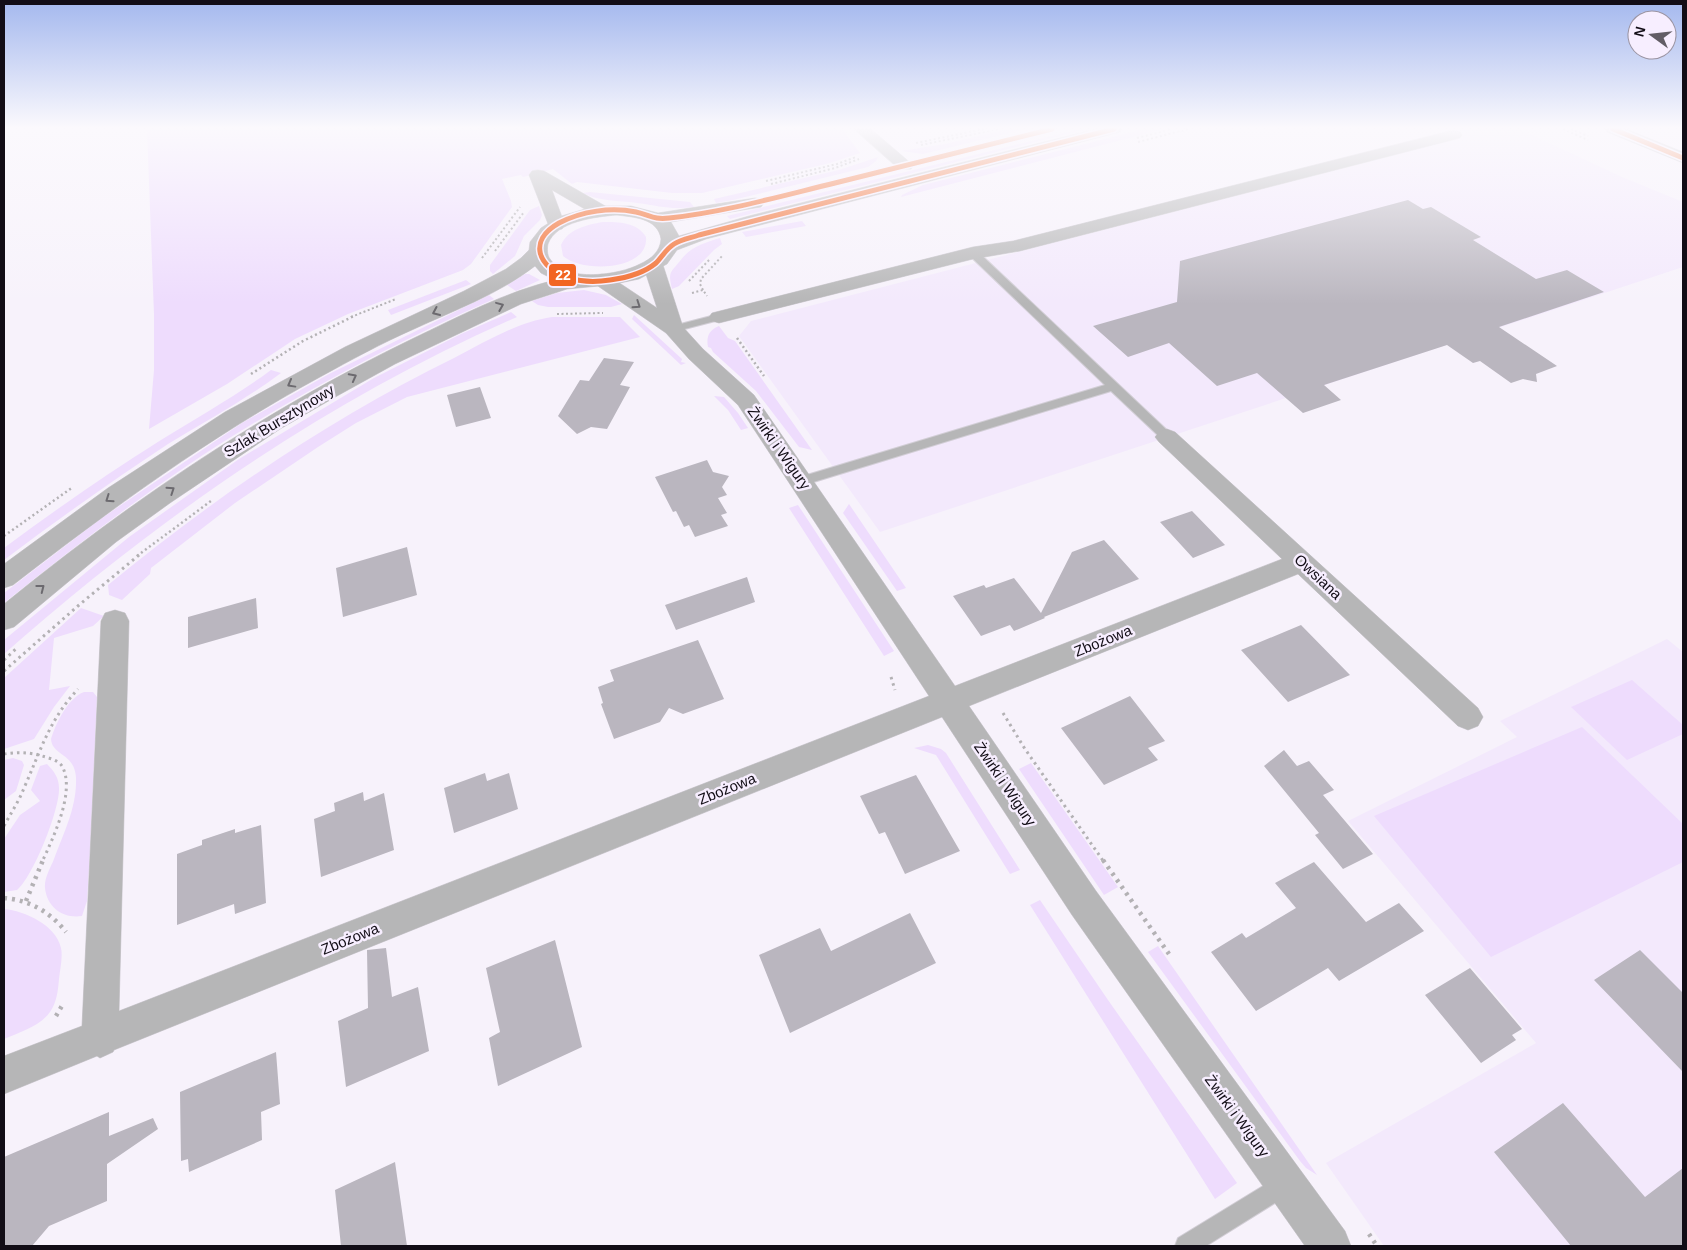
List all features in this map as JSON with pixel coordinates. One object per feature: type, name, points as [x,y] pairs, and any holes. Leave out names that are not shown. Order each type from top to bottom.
[{"type":"street","points":[[542,187],[556,225],[569,219],[601,211],[631,211],[655,219],[668,231],[671,238],[667,253],[653,265]]},
{"type":"street","points":[[560,187],[601,211]]},
{"type":"street","points":[[655,219],[732,208],[815,187]]},
{"type":"street","points":[[670,246],[755,220],[884,187]]},
{"type":"street","points":[[719,317],[973,252],[1014,247],[1246,187]]},
{"type":"street","name":"Szlak Bursztynowy","points":[[4,578],[122,490],[232,418],[320,368],[486,287],[526,264],[537,252],[539,242],[556,225]]},
{"type":"street","points":[[537,252],[546,268],[557,274],[594,280]]},
{"type":"street","name":"Szlak Bursztynowy","points":[[4,619],[77,560],[158,499],[257,432],[373,366],[482,313],[540,290],[559,284],[630,275],[653,265]]},
{"type":"street","name":"Żwirki i Wigury","points":[[653,265],[673,329]]},
{"type":"street","name":"Żwirki i Wigury","points":[[594,280],[673,329],[746,400],[950,701],[1089,911],[1330,1246]]},
{"type":"street","name":"Owsiana","points":[[1167,436],[1468,718]]},
{"type":"street","name":"Zbożowa","points":[[4,1075],[1302,562]]},
{"type":"street","points":[[100,1038],[115,621]]},
{"type":"lane","points":[[973,252],[1167,436]]},
{"type":"lane","points":[[673,329],[719,317]]},
{"type":"lane","points":[[802,481],[1113,386]]},
{"type":"lane","points":[[1186,1246],[1286,1183]]},
{"type":"path","points":[[703,290],[700,284],[701,279],[727,252]]},
{"type":"path","points":[[552,310],[606,308]]},
{"type":"path","points":[[552,314],[606,313]]},
{"type":"path","points":[[4,671],[44,634],[121,569],[218,496]]},
{"type":"path","points":[[4,660],[22,643]]},
{"type":"path","points":[[4,826],[18,802],[36,754],[54,715],[64,702],[114,662]]},
{"type":"path","points":[[889,673],[895,685],[894,697]]},
{"type":"path","points":[[1004,706],[1004,717],[1173,960]]},
{"type":"path","points":[[4,754],[17,751],[51,758],[62,766],[65,779],[66,796],[55,834],[26,901]]},
{"type":"path","points":[[51,1023],[62,1006],[64,998]]},
{"type":"path","points":[[1366,1231],[1377,1246]]},
{"type":"shaded area","points":[[149,187],[505,187],[511,201],[512,207],[471,264],[463,270],[348,314],[295,339],[227,384],[149,429],[154,370]]},
{"type":"shaded area","points":[[623,187],[726,187],[702,193],[672,193]]},
{"type":"shaded area","points":[[764,187],[785,187],[716,203],[714,199]]},
{"type":"shaded area","points":[[843,187],[856,187],[730,219],[727,216]]},
{"type":"shaded area","points":[[918,187],[938,187],[901,197]]},
{"type":"shaded area","points":[[1269,187],[1647,187],[1683,202],[1683,267],[880,532],[739,336],[751,321]]},
{"type":"shaded area","points":[[590,192],[690,202],[694,207],[671,208],[596,198],[583,193]]},
{"type":"shaded area","points":[[539,206],[542,215],[540,220],[524,236],[515,256],[493,274],[490,271],[490,265],[530,210]]},
{"type":"shaded area","points":[[802,221],[806,226],[746,237],[742,232]]},
{"type":"shaded area","points":[[603,222],[627,224],[638,228],[642,232],[646,237],[644,248],[637,257],[613,266],[598,266],[584,265],[563,256],[561,245],[568,235],[584,226]]},
{"type":"shaded area","points":[[720,238],[722,244],[679,286],[672,289],[671,273],[684,256],[698,246]]},
{"type":"shaded area","points":[[525,274],[540,280],[516,291],[507,285]]},
{"type":"shaded area","points":[[466,280],[471,284],[391,315],[388,310]]},
{"type":"shaded area","points":[[584,290],[606,295],[622,304],[611,307],[548,307],[538,305],[532,301],[557,293]]},
{"type":"shaded area","points":[[489,295],[494,299],[339,374],[217,446],[124,510],[4,603],[4,593],[99,520],[242,423],[329,374]]},
{"type":"shaded area","points":[[511,312],[517,317],[378,385],[247,465],[123,555],[4,654],[4,640],[129,537],[239,459],[374,378],[461,334]]},
{"type":"shaded area","points":[[634,315],[682,359],[681,362],[686,363],[681,365],[632,319]]},
{"type":"shaded area","points":[[552,317],[620,317],[640,337],[407,397],[356,423],[235,503],[151,568],[150,574],[122,600],[109,595],[108,585],[149,552],[232,491],[318,433],[489,339],[526,323]]},
{"type":"shaded area","points":[[719,326],[728,338],[735,341],[812,450],[799,447],[756,391],[708,347],[707,340],[709,334]]},
{"type":"shaded area","points":[[271,370],[281,373],[147,458],[4,560],[4,548],[81,492],[161,440],[231,398]]},
{"type":"shaded area","points":[[714,396],[724,397],[748,428],[741,430],[728,410]]},
{"type":"shaded area","points":[[849,504],[906,588],[897,591],[843,513]]},
{"type":"shaded area","points":[[798,505],[894,651],[884,656],[789,508]]},
{"type":"shaded area","points":[[81,608],[104,616],[93,626],[54,638],[49,690],[70,686],[34,739],[4,749],[4,678]]},
{"type":"shaded area","points":[[1667,639],[1683,652],[1683,1246],[1384,1246],[1326,1163],[1536,1043],[1348,821],[1517,737],[1500,721]]},
{"type":"shaded area","points":[[1632,680],[1683,725],[1683,734],[1627,760],[1571,707]]},
{"type":"shaded area","points":[[84,692],[93,692],[97,697],[87,901],[82,916],[69,916],[58,911],[53,906],[46,895],[45,888],[48,873],[69,819],[76,789],[75,770],[72,764],[55,749],[51,739],[59,719],[68,705]]},
{"type":"shaded area","points":[[1582,727],[1683,824],[1683,862],[1491,957],[1374,816]]},
{"type":"shaded area","points":[[928,745],[941,749],[946,753],[1020,870],[1010,874],[936,755],[914,748]]},
{"type":"shaded area","points":[[13,758],[22,761],[24,765],[16,791],[4,800],[4,760]]},
{"type":"shaded area","points":[[1031,763],[1118,887],[1104,895],[1019,769]]},
{"type":"shaded area","points":[[47,764],[56,775],[59,788],[50,826],[38,858],[23,883],[17,890],[4,892],[4,839],[20,815],[40,801],[31,790],[40,766]]},
{"type":"shaded area","points":[[1040,900],[1237,1183],[1215,1199],[1030,905]]},
{"type":"shaded area","points":[[4,909],[30,916],[46,926],[58,940],[62,955],[57,996],[50,1012],[35,1025],[4,1039]]},
{"type":"shaded area","points":[[1158,946],[1317,1175],[1306,1168],[1300,1161],[1148,952]]},
{"type":"building","points":[[1408,200],[1423,209],[1431,207],[1481,237],[1473,240],[1536,279],[1567,270],[1604,292],[1499,327],[1557,366],[1536,374],[1537,382],[1523,379],[1511,383],[1480,361],[1473,363],[1447,345],[1324,385],[1341,400],[1303,413],[1257,373],[1217,386],[1169,343],[1128,357],[1093,326],[1177,302],[1180,261]]},
{"type":"building","points":[[604,358],[634,362],[620,385],[630,387],[607,429],[591,427],[577,434],[558,416],[580,380],[589,381]]},
{"type":"building","points":[[480,387],[491,418],[456,427],[447,395]]},
{"type":"building","points":[[707,460],[713,472],[729,476],[722,487],[727,495],[718,498],[727,513],[721,515],[728,526],[695,537],[689,525],[684,527],[676,511],[673,512],[655,477]]},
{"type":"building","points":[[1192,511],[1225,545],[1193,558],[1160,522]]},
{"type":"building","points":[[1104,540],[1139,579],[1014,631],[1010,625],[981,636],[953,596],[984,585],[986,588],[1014,578],[1041,613],[1072,552]]},
{"type":"building","points":[[407,547],[417,595],[343,617],[336,568]]},
{"type":"building","points":[[747,577],[755,602],[676,630],[665,605]]},
{"type":"building","points":[[256,598],[258,628],[188,648],[188,617]]},
{"type":"building","points":[[1301,625],[1350,675],[1288,702],[1241,650]]},
{"type":"building","points":[[698,640],[724,699],[683,714],[669,708],[660,722],[614,739],[601,704],[603,703],[598,687],[614,681],[610,670]]},
{"type":"building","points":[[1130,696],[1165,741],[1148,748],[1158,760],[1104,785],[1061,728]]},
{"type":"building","points":[[1284,750],[1297,766],[1309,761],[1334,790],[1323,795],[1373,854],[1343,869],[1315,835],[1319,833],[1264,766]]},
{"type":"building","points":[[485,773],[487,781],[509,773],[518,809],[454,833],[444,788]]},
{"type":"building","points":[[916,775],[960,851],[905,874],[885,832],[879,834],[860,796]]},
{"type":"building","points":[[363,792],[364,801],[384,793],[394,850],[321,877],[314,819],[335,811],[334,803]]},
{"type":"building","points":[[261,825],[266,903],[235,914],[234,904],[177,925],[177,854],[202,845],[202,840],[235,829],[235,833]]},
{"type":"building","points":[[1314,862],[1366,922],[1399,903],[1424,931],[1339,981],[1328,968],[1256,1011],[1211,952],[1242,933],[1246,938],[1296,908],[1275,883]]},
{"type":"building","points":[[910,913],[936,963],[790,1033],[759,955],[820,928],[831,951]]},
{"type":"building","points":[[555,940],[582,1047],[498,1086],[489,1038],[500,1032],[486,968]]},
{"type":"building","points":[[386,948],[392,997],[418,987],[429,1051],[346,1087],[338,1021],[368,1008],[367,950]]},
{"type":"building","points":[[1640,950],[1683,993],[1683,1072],[1594,980]]},
{"type":"building","points":[[1470,968],[1522,1029],[1512,1035],[1516,1040],[1481,1063],[1425,995]]},
{"type":"building","points":[[276,1052],[280,1104],[261,1112],[262,1140],[189,1172],[188,1159],[181,1161],[180,1092]]},
{"type":"building","points":[[1563,1103],[1645,1197],[1683,1168],[1683,1246],[1571,1246],[1494,1152]]},
{"type":"building","points":[[109,1112],[109,1136],[153,1118],[158,1129],[107,1164],[107,1201],[49,1226],[32,1246],[4,1246],[4,1157]]},
{"type":"building","points":[[395,1162],[407,1246],[341,1246],[335,1190]]},
{"type":"transit line","name":"22","points":[[815,187],[743,205],[675,217],[657,219],[639,213],[619,210],[582,214],[553,227],[540,242],[539,251],[541,259],[547,267],[569,278],[590,281],[623,278],[644,270],[655,263],[668,249],[682,240],[886,187]]}]
